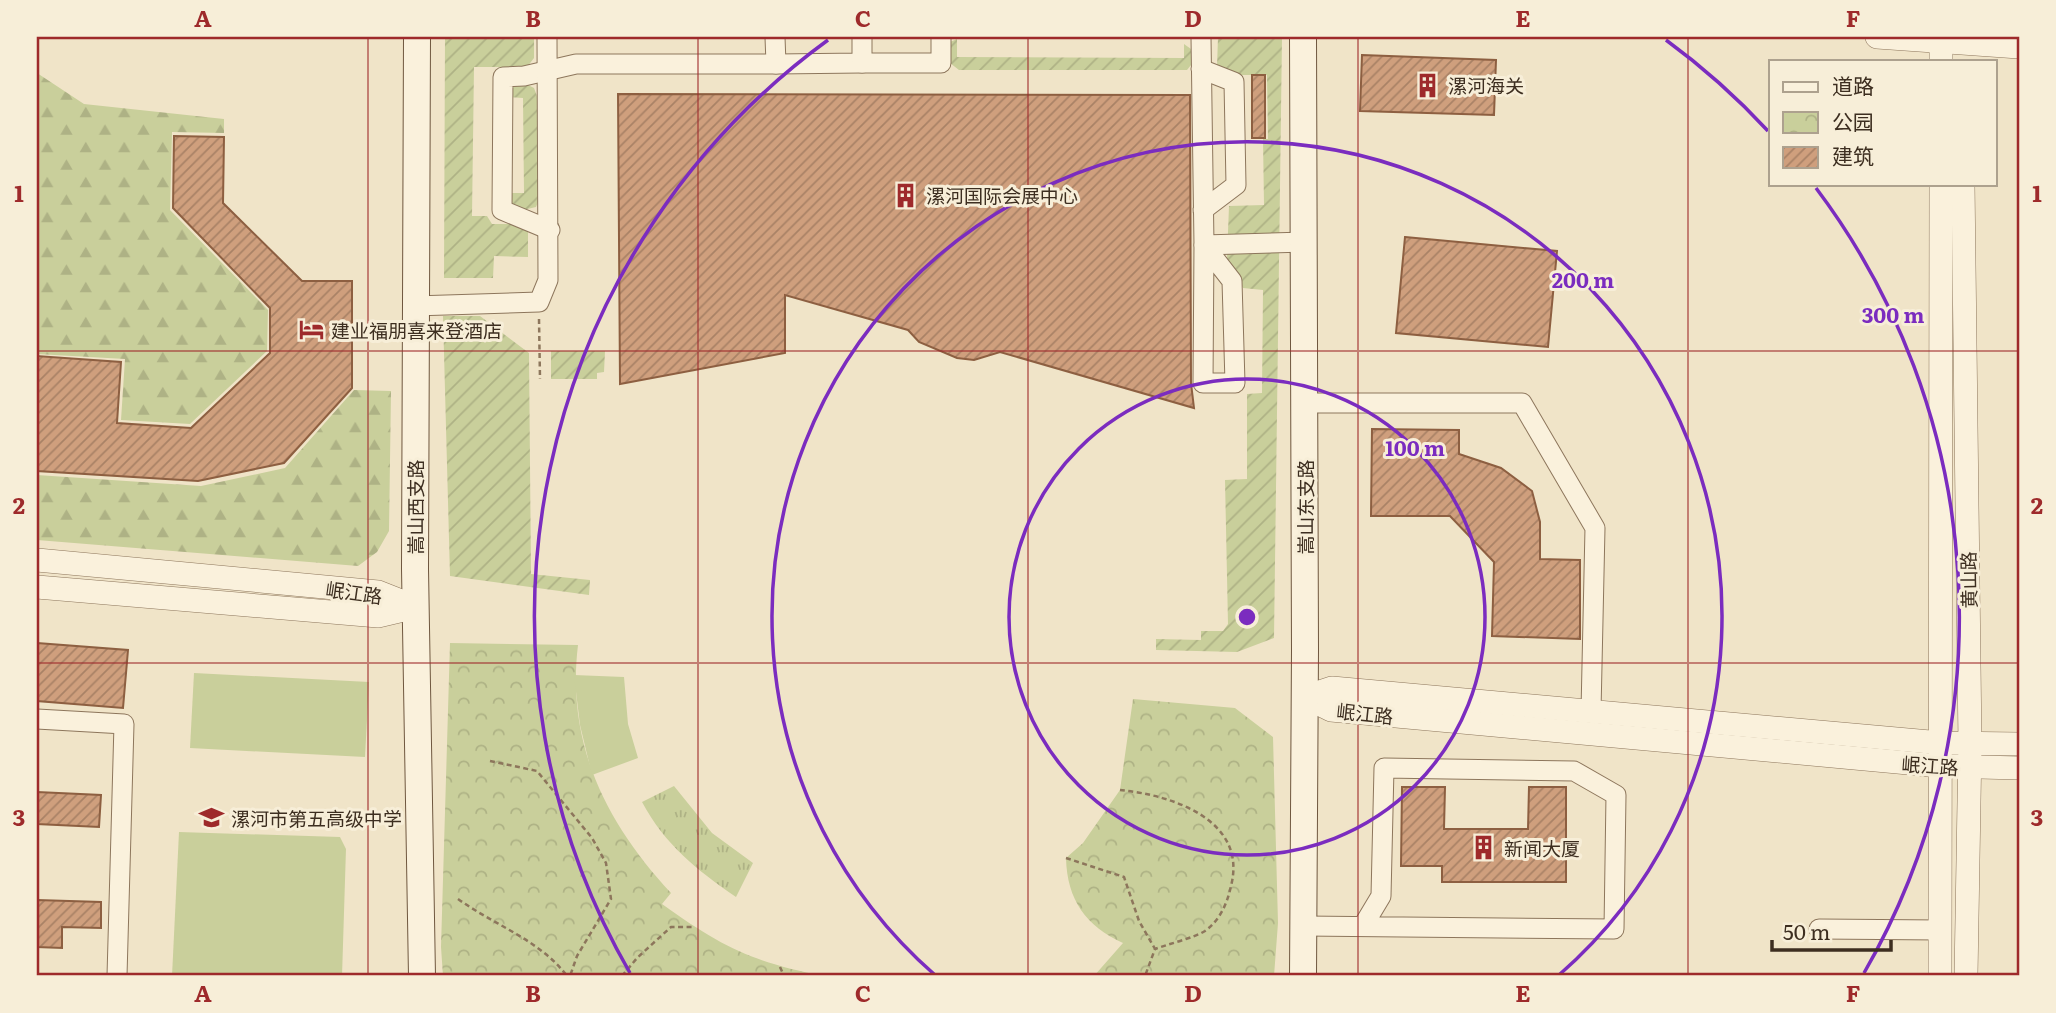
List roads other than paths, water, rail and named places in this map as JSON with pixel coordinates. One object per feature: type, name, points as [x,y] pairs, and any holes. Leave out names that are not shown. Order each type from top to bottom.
[{"type":"main road","name":"嵩山西支路","points":[[417,37],[414,306],[422,976]]},
{"type":"main road","name":"嵩山东支路","points":[[1303,37],[1303,976]]},
{"type":"street","points":[[414,306],[539,302],[548,280],[550,230],[547,37]]},
{"type":"street","points":[[775,37],[776,64]]},
{"type":"street","points":[[862,37],[862,62]]},
{"type":"street","points":[[550,230],[502,210],[503,77],[524,76],[576,64],[941,62],[941,37]]},
{"type":"street","points":[[1201,37],[1203,383],[1236,383],[1232,281],[1203,245]]},
{"type":"street","points":[[1877,37],[1951,47],[2019,47]]},
{"type":"street","points":[[1201,69],[1234,82],[1236,185],[1203,210]]},
{"type":"street","name":"黄山路","points":[[1940,976],[1941,186]]},
{"type":"street","name":"黄山路","points":[[1963,186],[1970,744],[1966,976]]},
{"type":"street","points":[[1203,245],[1305,242]]},
{"type":"street","points":[[1305,402],[1522,403],[1595,528],[1591,711]]},
{"type":"street","name":"岷江路","points":[[37,561],[378,592],[416,607]]},
{"type":"street","name":"岷江路","points":[[37,587],[378,616],[416,607]]},
{"type":"street","name":"岷江路","points":[[1304,696],[1332,688],[1941,743],[2019,744]]},
{"type":"street","name":"岷江路","points":[[1304,696],[1331,710],[1941,766],[2019,768]]},
{"type":"street","points":[[37,719],[124,724],[117,976]]},
{"type":"street","points":[[1304,926],[1614,929],[1616,795],[1574,771],[1384,768],[1381,896],[1363,926]]},
{"type":"street","points":[[1819,929],[1940,930]]},
{"type":"place","name":"漯河海关","points":[[1428,85]]},
{"type":"place","name":"漯河国际会展中心","points":[[906,195]]},
{"type":"place","name":"建业福朋喜来登酒店","points":[[311,330]]},
{"type":"place","name":"漯河市第五高级中学","points":[[211,818]]},
{"type":"place","name":"新闻大厦","points":[[1484,848]]}]
